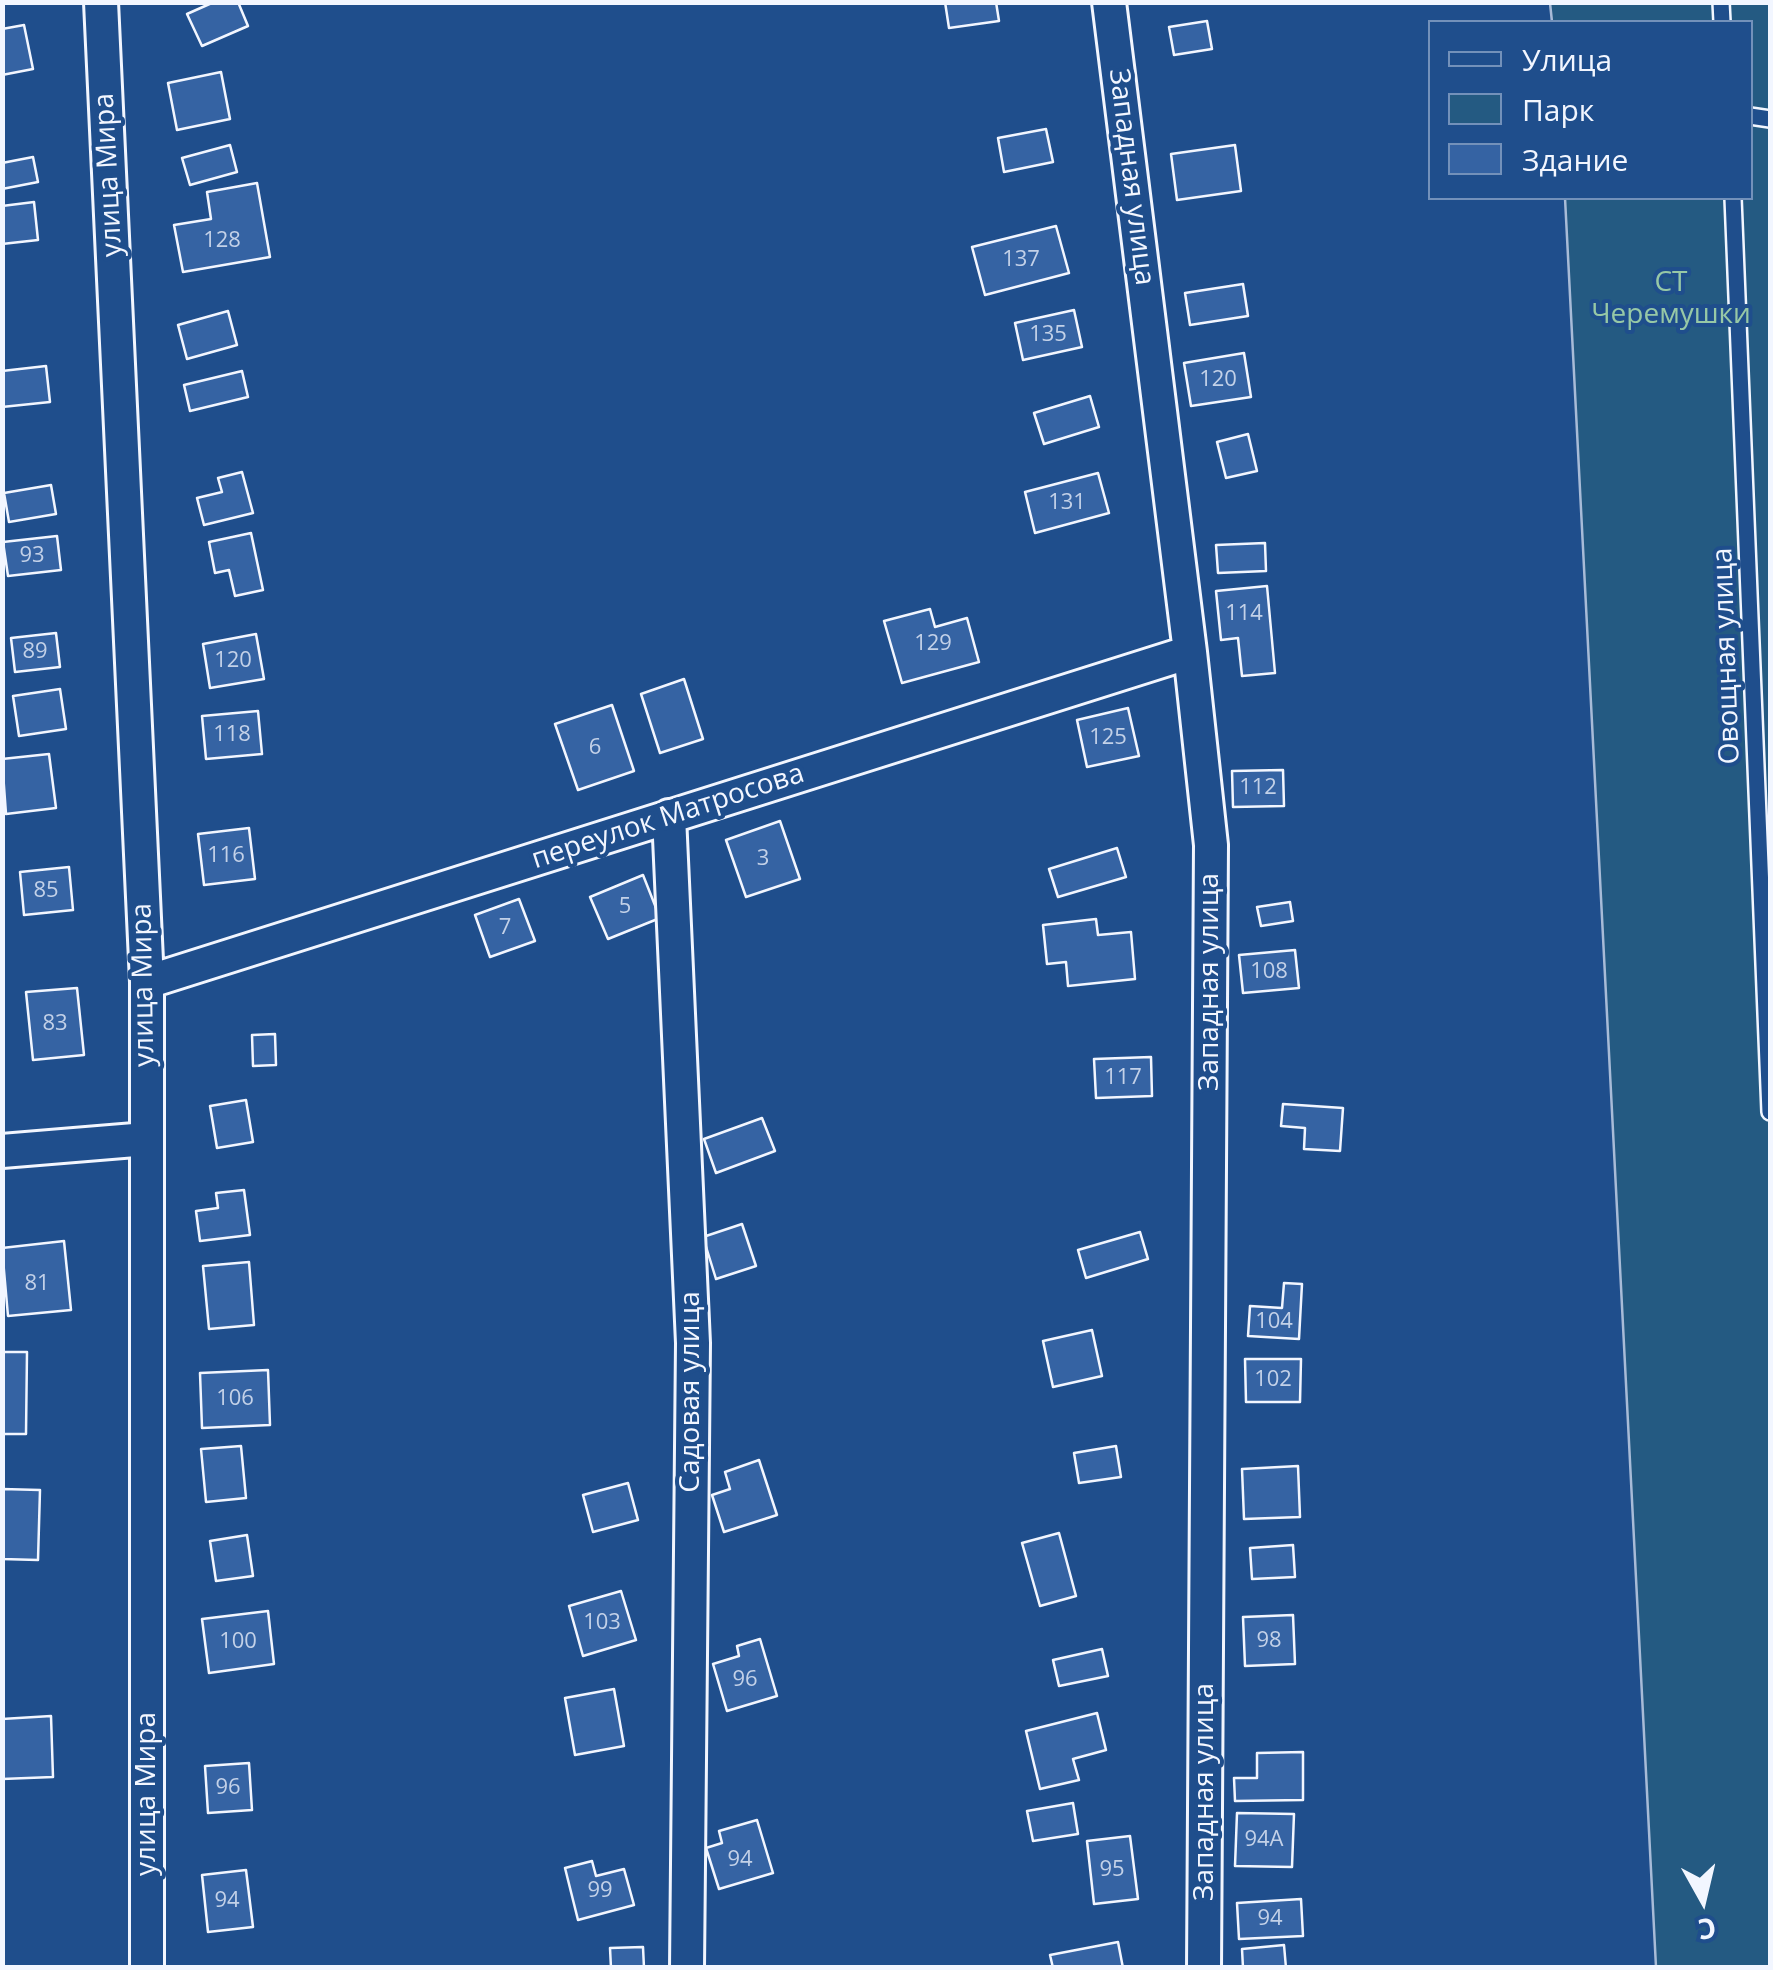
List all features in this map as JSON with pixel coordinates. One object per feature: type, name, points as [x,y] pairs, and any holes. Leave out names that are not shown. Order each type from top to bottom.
[{"type":"street","name":"улица Мира","points":[[101,2],[146,982],[147,1968]]},
{"type":"street","name":"Западная улица","points":[[1109,2],[1211,845],[1204,1968]]},
{"type":"street","name":"переулок Матросова","points":[[146,982],[1190,652]]},
{"type":"street","name":"Садовая улица","points":[[669,816],[693,1343],[686,1968]]},
{"type":"street","points":[[2,1151],[146,1139]]},
{"type":"lane","name":"Овощная улица","points":[[1733,200],[1770,1112]]},
{"type":"green space","name":"СТ Черемушки","points":[[1550,3],[1770,3],[1770,1967],[1656,1967],[1565,200],[1753,200],[1753,20],[1552,20]]},
{"type":"building","points":[[214,2],[238,2],[248,26],[202,46],[187,14]]},
{"type":"building","points":[[945,2],[996,2],[999,21],[949,28]]},
{"type":"building","points":[[1207,21],[1212,49],[1174,55],[1169,27]]},
{"type":"building","points":[[24,25],[33,69],[2,75],[2,29]]},
{"type":"building","points":[[221,72],[230,119],[177,130],[168,83]]},
{"type":"building","points":[[1046,129],[1053,162],[1004,172],[998,138]]},
{"type":"building","points":[[230,145],[237,172],[190,185],[182,158]]},
{"type":"building","points":[[1235,145],[1241,191],[1177,200],[1171,154]]},
{"type":"building","points":[[33,157],[38,182],[2,189],[2,163]]},
{"type":"building","points":[[257,183],[270,257],[183,272],[174,225],[211,219],[207,192]]},
{"type":"building","points":[[34,202],[38,240],[2,244],[2,206]]},
{"type":"building","points":[[1056,226],[1069,273],[985,295],[972,247]]},
{"type":"building","points":[[1243,284],[1248,316],[1190,325],[1185,293]]},
{"type":"building","points":[[1074,310],[1082,347],[1023,360],[1015,323]]},
{"type":"building","points":[[228,311],[237,345],[187,359],[178,325]]},
{"type":"building","points":[[1244,353],[1251,397],[1191,406],[1184,363]]},
{"type":"building","points":[[46,366],[50,402],[2,407],[2,371]]},
{"type":"building","points":[[242,371],[248,397],[190,411],[184,385]]},
{"type":"building","points":[[1090,396],[1099,427],[1044,444],[1034,413]]},
{"type":"building","points":[[1248,434],[1257,471],[1226,478],[1217,442]]},
{"type":"building","points":[[242,472],[253,513],[204,525],[197,498],[222,492],[218,478]]},
{"type":"building","points":[[1098,473],[1109,513],[1035,533],[1025,492]]},
{"type":"building","points":[[51,485],[56,514],[9,522],[4,493]]},
{"type":"building","points":[[251,533],[263,590],[235,596],[229,570],[215,573],[209,542]]},
{"type":"building","points":[[57,536],[61,570],[8,576],[3,542]]},
{"type":"building","points":[[1265,543],[1266,571],[1218,573],[1216,545]]},
{"type":"building","points":[[1267,586],[1275,673],[1242,676],[1238,638],[1221,640],[1216,591]]},
{"type":"building","points":[[930,609],[935,627],[967,618],[979,662],[902,683],[884,621]]},
{"type":"building","points":[[56,633],[60,667],[15,672],[11,638]]},
{"type":"building","points":[[256,634],[264,679],[210,688],[203,644]]},
{"type":"building","points":[[684,679],[703,739],[660,753],[641,694]]},
{"type":"building","points":[[60,689],[66,729],[19,736],[13,696]]},
{"type":"building","points":[[612,705],[634,771],[578,790],[555,724]]},
{"type":"building","points":[[1128,708],[1139,756],[1087,767],[1077,720]]},
{"type":"building","points":[[258,711],[262,754],[206,759],[202,716]]},
{"type":"building","points":[[49,754],[56,808],[6,814],[2,759]]},
{"type":"building","points":[[1283,770],[1284,806],[1233,807],[1232,771]]},
{"type":"building","points":[[780,821],[800,879],[746,897],[726,840]]},
{"type":"building","points":[[249,828],[255,879],[204,885],[198,834]]},
{"type":"building","points":[[1117,848],[1126,877],[1058,897],[1049,869]]},
{"type":"building","points":[[69,867],[73,910],[24,915],[20,872]]},
{"type":"building","points":[[643,875],[660,918],[608,939],[590,897]]},
{"type":"building","points":[[519,899],[535,941],[490,957],[475,915]]},
{"type":"building","points":[[1290,902],[1293,921],[1261,926],[1257,907]]},
{"type":"building","points":[[1096,919],[1098,935],[1131,932],[1135,979],[1068,986],[1066,962],[1047,964],[1043,925]]},
{"type":"building","points":[[1295,950],[1299,988],[1243,993],[1239,955]]},
{"type":"building","points":[[77,988],[84,1055],[33,1060],[26,992]]},
{"type":"building","points":[[275,1034],[276,1065],[253,1066],[252,1035]]},
{"type":"building","points":[[1151,1057],[1152,1096],[1096,1098],[1094,1059]]},
{"type":"building","points":[[246,1100],[253,1142],[217,1148],[210,1106]]},
{"type":"building","points":[[1283,1104],[1343,1108],[1340,1151],[1304,1149],[1305,1128],[1281,1126]]},
{"type":"building","points":[[762,1118],[775,1151],[716,1173],[704,1139]]},
{"type":"building","points":[[244,1190],[250,1235],[200,1241],[196,1211],[218,1208],[216,1193]]},
{"type":"building","points":[[742,1224],[756,1266],[716,1279],[703,1237]]},
{"type":"building","points":[[1140,1232],[1148,1259],[1086,1278],[1078,1250]]},
{"type":"building","points":[[64,1241],[71,1310],[8,1316],[2,1248]]},
{"type":"building","points":[[249,1262],[254,1325],[209,1329],[203,1266]]},
{"type":"building","points":[[1284,1283],[1302,1284],[1299,1339],[1248,1336],[1250,1306],[1282,1308]]},
{"type":"building","points":[[1092,1330],[1102,1376],[1053,1387],[1043,1341]]},
{"type":"building","points":[[2,1352],[27,1352],[26,1434],[2,1434]]},
{"type":"building","points":[[1245,1359],[1301,1359],[1300,1402],[1246,1402]]},
{"type":"building","points":[[268,1370],[270,1425],[202,1428],[200,1373]]},
{"type":"building","points":[[241,1446],[246,1498],[206,1502],[201,1449]]},
{"type":"building","points":[[1116,1446],[1121,1477],[1079,1483],[1074,1453]]},
{"type":"building","points":[[759,1460],[777,1515],[724,1532],[712,1495],[730,1489],[725,1472]]},
{"type":"building","points":[[1298,1466],[1300,1517],[1244,1519],[1242,1469]]},
{"type":"building","points":[[628,1483],[638,1520],[593,1532],[583,1495]]},
{"type":"building","points":[[2,1489],[40,1490],[38,1560],[2,1559]]},
{"type":"building","points":[[1059,1533],[1076,1596],[1040,1606],[1022,1543]]},
{"type":"building","points":[[247,1535],[253,1576],[216,1581],[210,1541]]},
{"type":"building","points":[[1293,1545],[1295,1577],[1252,1579],[1250,1548]]},
{"type":"building","points":[[621,1591],[636,1640],[583,1656],[569,1606]]},
{"type":"building","points":[[268,1611],[274,1664],[209,1673],[202,1619]]},
{"type":"building","points":[[1293,1615],[1295,1664],[1245,1666],[1243,1617]]},
{"type":"building","points":[[760,1639],[777,1696],[727,1711],[713,1664],[739,1656],[737,1646]]},
{"type":"building","points":[[1102,1649],[1108,1676],[1059,1686],[1053,1660]]},
{"type":"building","points":[[614,1689],[624,1746],[575,1755],[565,1698]]},
{"type":"building","points":[[1097,1713],[1106,1750],[1073,1759],[1079,1780],[1040,1789],[1026,1731]]},
{"type":"building","points":[[51,1716],[53,1777],[2,1779],[2,1719]]},
{"type":"building","points":[[1303,1752],[1303,1800],[1235,1801],[1234,1778],[1257,1778],[1257,1753]]},
{"type":"building","points":[[249,1763],[252,1810],[208,1813],[205,1766]]},
{"type":"building","points":[[1073,1803],[1078,1834],[1033,1841],[1027,1811]]},
{"type":"building","points":[[1237,1813],[1294,1814],[1292,1867],[1235,1866]]},
{"type":"building","points":[[757,1820],[773,1873],[719,1889],[706,1848],[722,1843],[719,1831]]},
{"type":"building","points":[[1130,1836],[1138,1899],[1094,1904],[1087,1841]]},
{"type":"building","points":[[592,1861],[596,1876],[624,1869],[634,1905],[578,1920],[565,1868]]},
{"type":"building","points":[[246,1870],[253,1927],[208,1932],[202,1875]]},
{"type":"building","points":[[1301,1899],[1303,1936],[1239,1939],[1237,1903]]},
{"type":"building","points":[[1118,1942],[1123,1968],[1053,1968],[1050,1955]]},
{"type":"building","points":[[1284,1945],[1286,1968],[1243,1968],[1242,1949]]},
{"type":"building","points":[[643,1947],[644,1968],[611,1968],[610,1948]]}]
